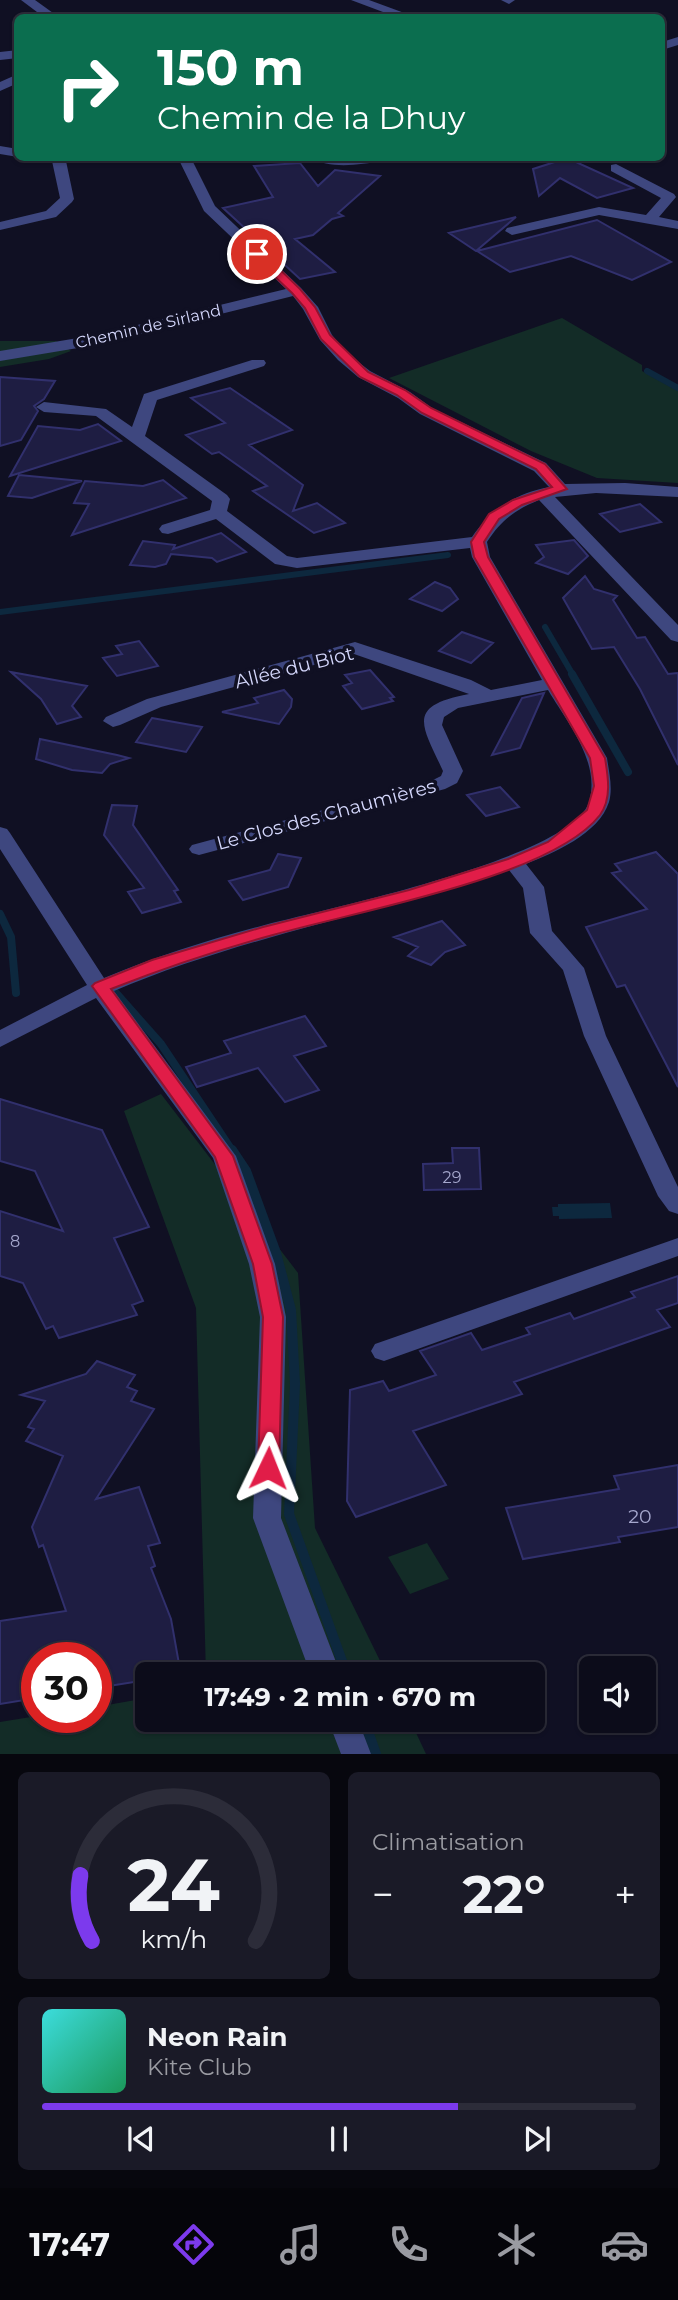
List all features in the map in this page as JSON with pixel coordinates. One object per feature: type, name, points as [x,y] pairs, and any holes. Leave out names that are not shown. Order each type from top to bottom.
[{"type":"street","points":[[27,0],[48,14]]},
{"type":"street","points":[[358,0],[400,14]]},
{"type":"street","points":[[0,226],[51,214],[67,199],[62,161]]},
{"type":"street","points":[[186,161],[209,208],[296,291],[310,307],[325,337],[364,374],[401,393],[426,411],[540,467],[552,491],[678,636]]},
{"type":"street","points":[[616,168],[669,197],[650,219]]},
{"type":"street","points":[[512,231],[599,211],[678,225]]},
{"type":"street","name":"Chemin de Sirland","points":[[0,356],[96,340],[296,291]]},
{"type":"street","points":[[136,438],[150,397],[258,363]]},
{"type":"street","points":[[44,407],[100,412],[221,499],[218,513]]},
{"type":"street","points":[[2,1036],[101,986],[158,964],[269,931],[415,893],[513,862],[553,846],[594,812],[601,786],[597,758],[481,557],[478,542],[494,517],[517,502],[552,491],[620,488],[678,492]]},
{"type":"street","points":[[218,513],[281,560],[297,563],[478,542]]},
{"type":"street","points":[[168,528],[218,513]]},
{"type":"street","name":"Allée du Biot","points":[[113,721],[155,703],[355,648],[464,684],[489,695]]},
{"type":"street","points":[[489,695],[556,683]]},
{"type":"street","name":"Le Clos des Chaumières","points":[[199,849],[438,785],[450,779],[453,771],[432,725],[435,714],[452,703],[489,695]]},
{"type":"street","points":[[0,833],[81,962],[224,1156],[262,1264],[273,1317],[267,1518],[321,1662]]},
{"type":"street","points":[[513,862],[533,887],[541,933],[573,968],[595,1036],[670,1196],[678,1205]]},
{"type":"street","points":[[384,1351],[678,1247]]},
{"type":"street","points":[[348,1732],[356,1754]]},
{"type":"green space","points":[[562,318],[642,365],[642,371],[678,391],[678,483],[597,478],[531,451],[389,378]]},
{"type":"green space","points":[[0,341],[56,341],[71,351],[49,359],[0,367]]},
{"type":"green space","points":[[161,1094],[298,1273],[315,1528],[381,1662],[206,1662],[196,1308],[124,1111]]},
{"type":"green space","points":[[427,1543],[449,1579],[410,1594],[388,1557]]},
{"type":"green space","points":[[135,1700],[135,1732],[416,1732],[426,1754],[0,1754],[0,1722],[21,1719],[21,1733],[112,1733],[112,1704]]},
{"type":"water","points":[[610,1203],[612,1218],[559,1219],[559,1216],[553,1216],[552,1207],[558,1207],[558,1204]]},
{"type":"building","points":[[558,161],[580,161],[578,163],[633,188],[597,198],[560,178],[539,196],[533,169]]},
{"type":"building","points":[[300,163],[318,186],[335,170],[380,176],[338,213],[343,216],[332,219],[313,235],[295,239],[335,272],[300,279],[223,208],[273,197],[254,166]]},
{"type":"building","points":[[516,217],[476,251],[449,233]]},
{"type":"building","points":[[597,220],[671,262],[632,280],[571,256],[510,272],[477,251]]},
{"type":"building","points":[[0,377],[55,381],[44,399],[34,406],[38,411],[21,440],[0,446]]},
{"type":"building","points":[[230,388],[292,430],[249,445],[303,485],[293,511],[317,503],[345,523],[314,533],[253,491],[267,486],[219,452],[212,454],[186,435],[225,423],[191,398]]},
{"type":"building","points":[[98,424],[121,441],[10,476],[38,426],[80,430]]},
{"type":"building","points":[[19,475],[82,481],[32,498],[8,496]]},
{"type":"building","points":[[163,480],[186,498],[72,535],[89,504],[74,503],[85,481],[143,486]]},
{"type":"building","points":[[640,504],[661,522],[620,532],[600,514]]},
{"type":"building","points":[[221,533],[246,552],[217,562],[212,558],[171,554],[166,564],[155,567],[130,565],[143,541],[175,545],[173,549]]},
{"type":"building","points":[[574,540],[588,556],[568,574],[536,563],[544,557],[536,545]]},
{"type":"building","points":[[585,576],[594,589],[617,596],[613,600],[637,638],[645,637],[668,674],[678,673],[678,765],[640,689],[614,647],[592,649],[563,598]]},
{"type":"building","points":[[435,582],[450,588],[458,599],[442,611],[410,599]]},
{"type":"building","points":[[462,632],[493,643],[471,663],[439,651]]},
{"type":"building","points":[[139,641],[158,666],[117,676],[103,658],[122,654],[116,646]]},
{"type":"building","points":[[370,670],[394,697],[390,698],[393,701],[362,709],[343,686],[352,683],[345,675]]},
{"type":"building","points":[[11,672],[87,686],[72,706],[81,717],[57,724],[41,699]]},
{"type":"building","points":[[284,690],[292,699],[291,707],[279,724],[222,712],[258,703],[254,698]]},
{"type":"building","points":[[544,693],[520,748],[492,755],[522,698]]},
{"type":"building","points":[[152,718],[202,727],[186,752],[136,742]]},
{"type":"building","points":[[40,739],[129,758],[110,764],[102,773],[72,770],[36,759]]},
{"type":"building","points":[[500,787],[519,807],[486,816],[467,795]]},
{"type":"building","points":[[112,805],[137,806],[133,825],[178,890],[174,891],[181,902],[142,913],[128,892],[144,888],[104,835]]},
{"type":"building","points":[[656,852],[678,874],[678,1087],[625,985],[617,987],[586,927],[647,909],[612,873],[621,871],[615,864]]},
{"type":"building","points":[[278,854],[301,858],[288,887],[243,900],[229,881],[270,870]]},
{"type":"building","points":[[442,921],[465,945],[445,952],[431,965],[408,956],[418,947],[394,937]]},
{"type":"building","points":[[305,1016],[326,1046],[294,1056],[319,1090],[285,1102],[258,1068],[197,1087],[186,1067],[231,1053],[224,1041]]},
{"type":"building","points":[[0,1099],[102,1130],[149,1227],[114,1238],[143,1301],[132,1305],[137,1315],[59,1338],[53,1326],[46,1329],[23,1283],[0,1276],[0,1211],[63,1231],[35,1171],[0,1161]]},
{"type":"building","points":[[452,1148],[479,1148],[481,1189],[424,1190],[423,1164],[453,1163]]},
{"type":"building","points":[[678,1276],[678,1303],[657,1310],[670,1327],[514,1382],[522,1394],[413,1431],[446,1485],[356,1517],[347,1501],[350,1390],[383,1381],[389,1391],[436,1375],[420,1351],[471,1333],[482,1350],[530,1334],[526,1328],[570,1313],[574,1319],[635,1297],[631,1292]]},
{"type":"building","points":[[97,1361],[135,1375],[127,1387],[137,1391],[131,1401],[154,1409],[96,1499],[139,1487],[160,1543],[148,1546],[155,1566],[151,1568],[171,1619],[179,1662],[135,1662],[135,1682],[112,1685],[112,1642],[21,1642],[21,1701],[0,1704],[0,1621],[66,1611],[43,1545],[39,1547],[32,1527],[63,1456],[26,1441],[34,1429],[28,1427],[45,1401],[21,1395],[86,1374]]},
{"type":"building","points":[[678,1465],[678,1527],[618,1537],[620,1542],[523,1559],[506,1508],[619,1489],[614,1476]]},
{"type":"waterway","points":[[647,371],[678,388]]},
{"type":"waterway","points":[[0,612],[448,555]]},
{"type":"waterway","points":[[545,627],[573,675]]},
{"type":"waterway","points":[[572,674],[628,772]]},
{"type":"waterway","points":[[0,914],[11,937],[16,993]]},
{"type":"waterway","points":[[115,992],[161,1044],[233,1152]]},
{"type":"waterway","points":[[232,1150],[246,1171],[276,1253],[291,1310],[295,1384],[289,1514],[342,1662]]},
{"type":"waterway","points":[[368,1732],[376,1754]]},
{"type":"route","points":[[257,254],[310,307],[325,337],[364,374],[401,393],[426,411],[540,467],[561,489],[517,502],[494,517],[478,542],[481,557],[597,758],[601,786],[594,812],[553,846],[513,862],[415,893],[269,931],[158,964],[101,986],[224,1156],[262,1264],[273,1317],[268,1468]]}]
